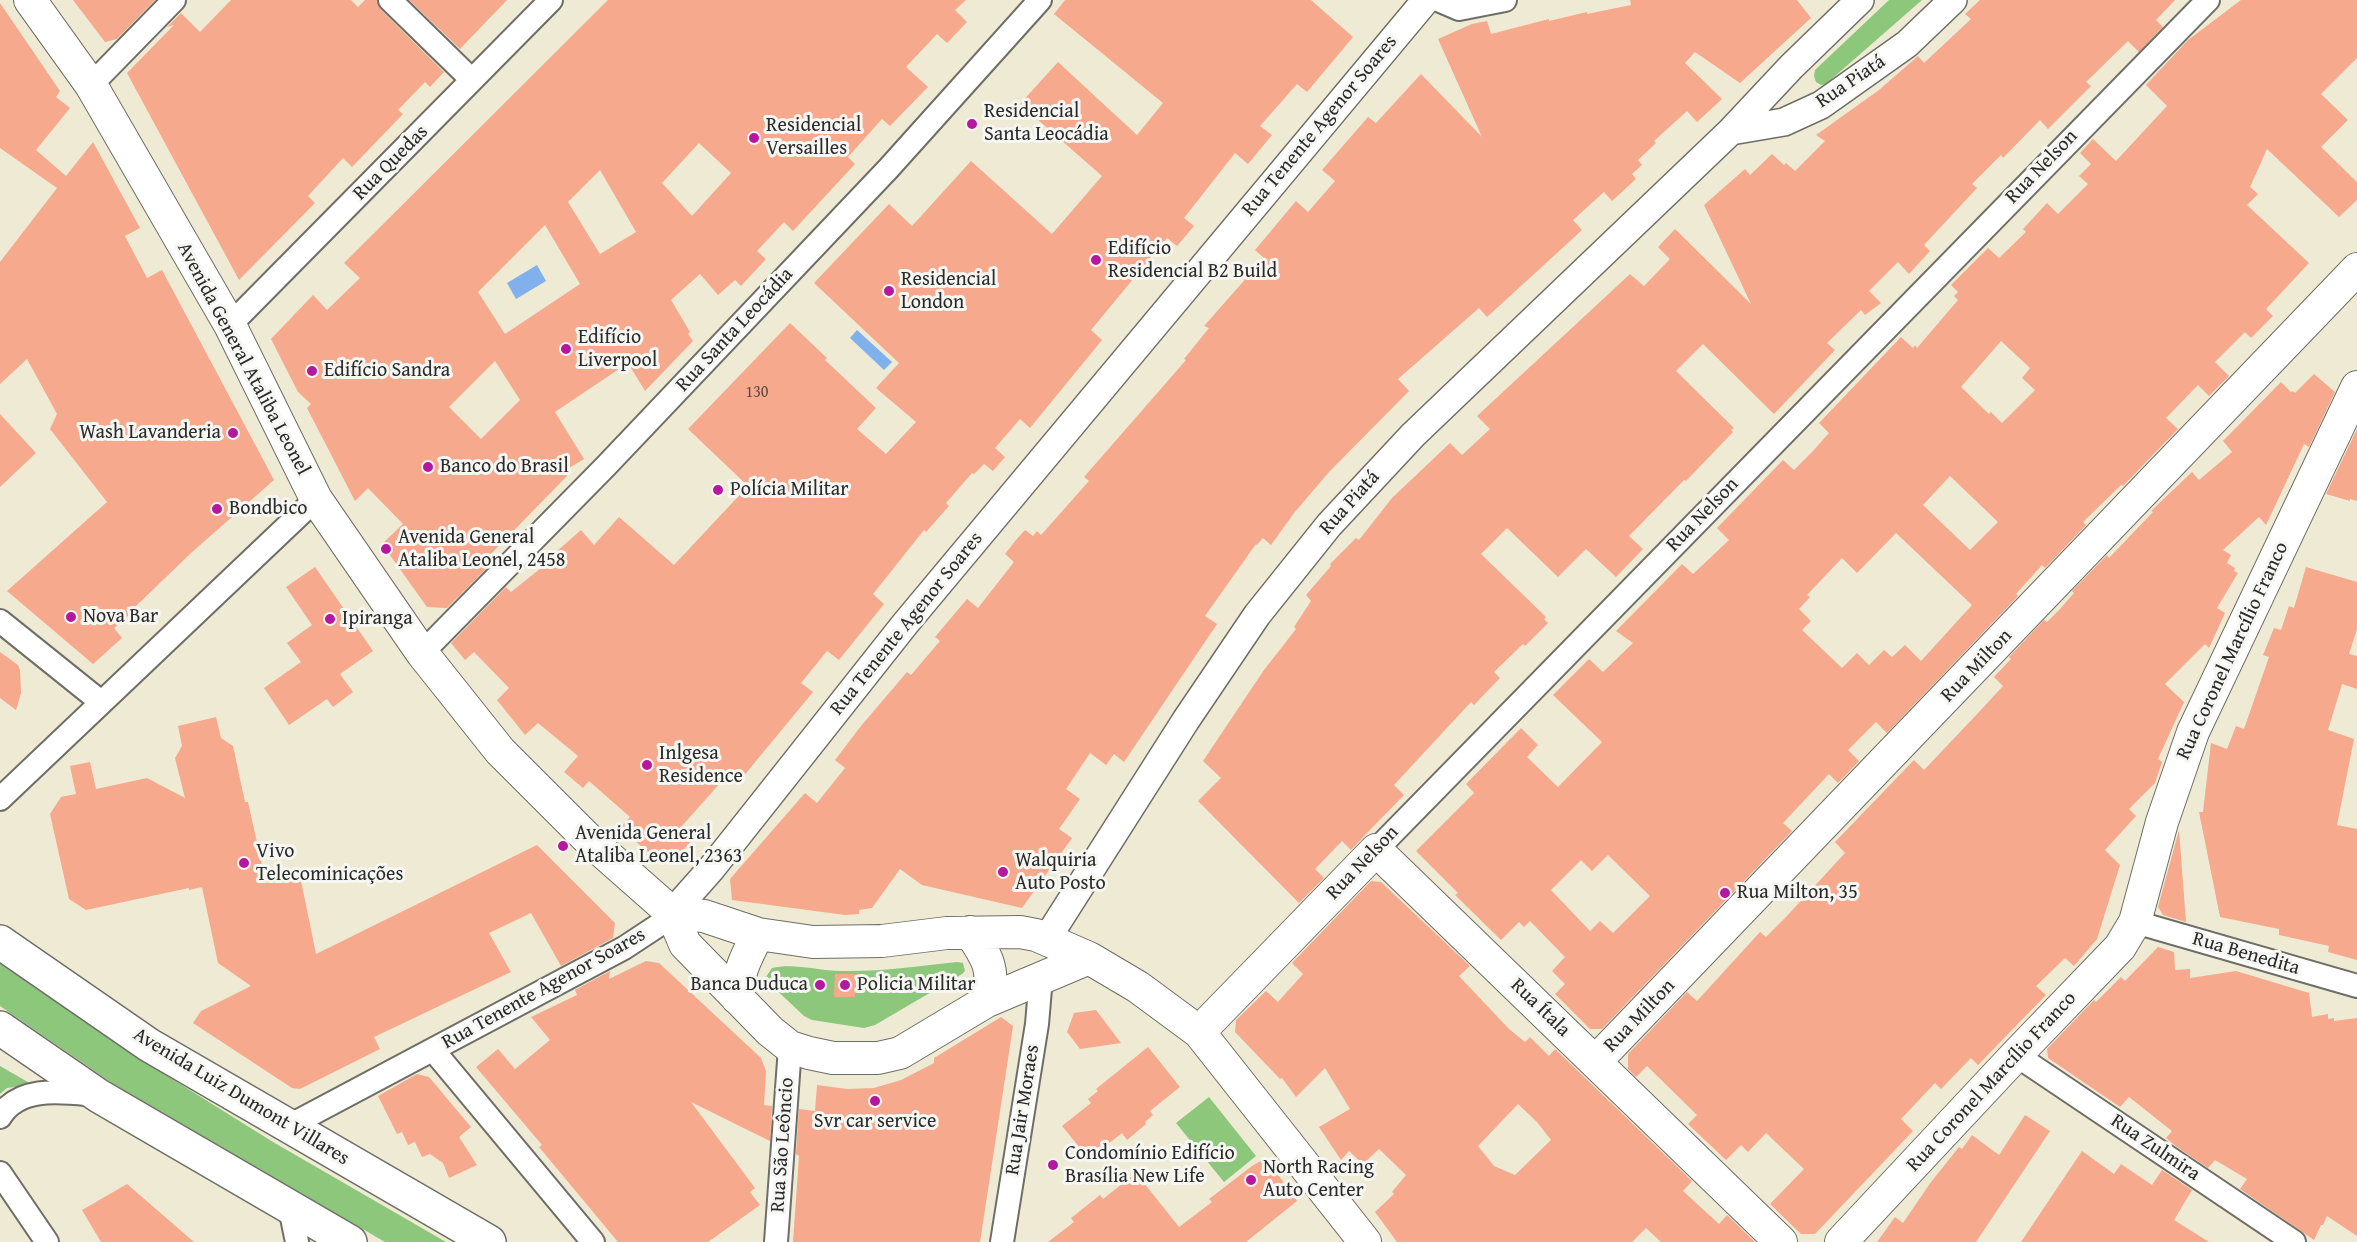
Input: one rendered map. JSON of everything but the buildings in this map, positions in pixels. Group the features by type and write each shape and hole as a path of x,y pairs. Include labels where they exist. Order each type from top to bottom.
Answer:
{"main road":[{"name":"Avenida General Ataliba Leonel","path":"30,0 91,85 230,325 316,499 422,653 500,751 586,837 672,913 685,944 737,998 790,1047 833,1058 878,1058 900,1053 987,1001 1089,958"},
{"name":"Rua Milton","path":"1595,1062 2351,282"},
{"name":"Rua Coronel Marcílio Franco","path":"1841,1242 2120,946 2135,922 2165,813 2193,732 2357,387"},
{"name":"Rua Nelson","path":"1199,1032 1376,850"},
{"name":"Rua Ítala","path":"1376,850 1780,1242"},
{"path":"672,913 704,916 758,934 790,940 882,941 970,932 1020,932 1089,958 1138,987 1199,1032 1365,1242"},
{"path":"970,932 983,952 991,971 991,986 987,1001"},
{"path":"737,998 739,975 758,934"},
{"name":"Avenida Luiz Dumont Villares","path":"0,942 149,1045 489,1242"},
{"path":"0,1028 99,1096 350,1242"}],"street":[{"path":"91,85 174,0"},
{"path":"390,0 472,80"},
{"name":"Rua Quedas","path":"230,325 551,0"},
{"name":"Rua Santa Leocádia","path":"422,653 614,458 856,203 1040,0"},
{"name":"Rua Tenente Agenor Soares","path":"288,1126 624,948 665,921 711,869 913,615 1426,0"},
{"path":"1438,0 1459,9 1505,0"},
{"name":"Rua Piatá","path":"1046,940 1186,720 1257,615 1329,525 1413,435 1731,131 1791,67 1860,0"},
{"name":"Rua Piatá","path":"1731,131 1784,122 1821,105 1907,44 1953,0"},
{"name":"Rua Nelson","path":"1376,850 2208,0"},
{"path":"1791,67 1786,87 1788,102 1804,113"},
{"path":"0,799 316,499"},
{"path":"0,621 102,702"},
{"name":"Rua Benedita","path":"2135,922 2357,986"},
{"name":"Rua Jair Moraes","path":"1002,1242 1041,978"},
{"name":"Rua São Leôncio","path":"776,1242 790,1047"},
{"path":"433,1050 593,1242"},
{"name":"Rua Zulmira","path":"2016,1055 2294,1242"},
{"path":"0,1117 5,1108 36,1093 66,1092 99,1096"},
{"path":"0,1173 47,1242"},
{"path":"290,1208 297,1242"}],"green space":[{"path":"1889,0 1922,0 1826,84 1821,85 1816,82 1815,70"},
{"path":"963,963 965,971 962,974 875,1025 864,1028 812,1020 804,1016 769,983 766,977 772,968 780,967 856,971"},
{"path":"0,964 137,1057 273,1142 446,1242 385,1242 112,1083 0,1006"},
{"path":"0,1066 33,1085 7,1088 0,1094"},
{"path":"1209,1097 1256,1156 1224,1182 1176,1123"}],"water":[{"path":"537,265 546,281 516,299 507,283"},
{"path":"857,330 892,362 884,370 850,338"}],"place":[{"name":"Residencial Santa Leocádia","path":"972,124"},
{"name":"Residencial Versailles","path":"754,138"},
{"name":"Edifício Residencial B2 Build","path":"1096,260"},
{"name":"Residencial London","path":"889,291"},
{"name":"Edifício Liverpool","path":"566,349"},
{"name":"Edifício Sandra","path":"312,371"},
{"name":"Wash Lavanderia","path":"233,433"},
{"name":"Banco do Brasil","path":"428,467"},
{"name":"Polícia Militar","path":"718,490"},
{"name":"Bondbico","path":"217,509"},
{"name":"Avenida General Ataliba Leonel, 2458","path":"386,549"},
{"name":"Nova Bar","path":"71,617"},
{"name":"Ipiranga","path":"330,619"},
{"name":"Inlgesa Residence","path":"647,765"},
{"name":"Avenida General Ataliba Leonel, 2363","path":"563,846"},
{"name":"Vivo Telecominicações","path":"244,863"},
{"name":"Walquiria Auto Posto","path":"1003,872"},
{"name":"Rua Milton, 35","path":"1725,893"},
{"name":"Banca Duduca","path":"820,985"},
{"name":"Policia Militar","path":"845,985"},
{"name":"Svr car service","path":"875,1101"},
{"name":"Condomínio Edifício Brasília New Life","path":"1053,1165"},
{"name":"North Racing Auto Center","path":"1251,1180"}]}
